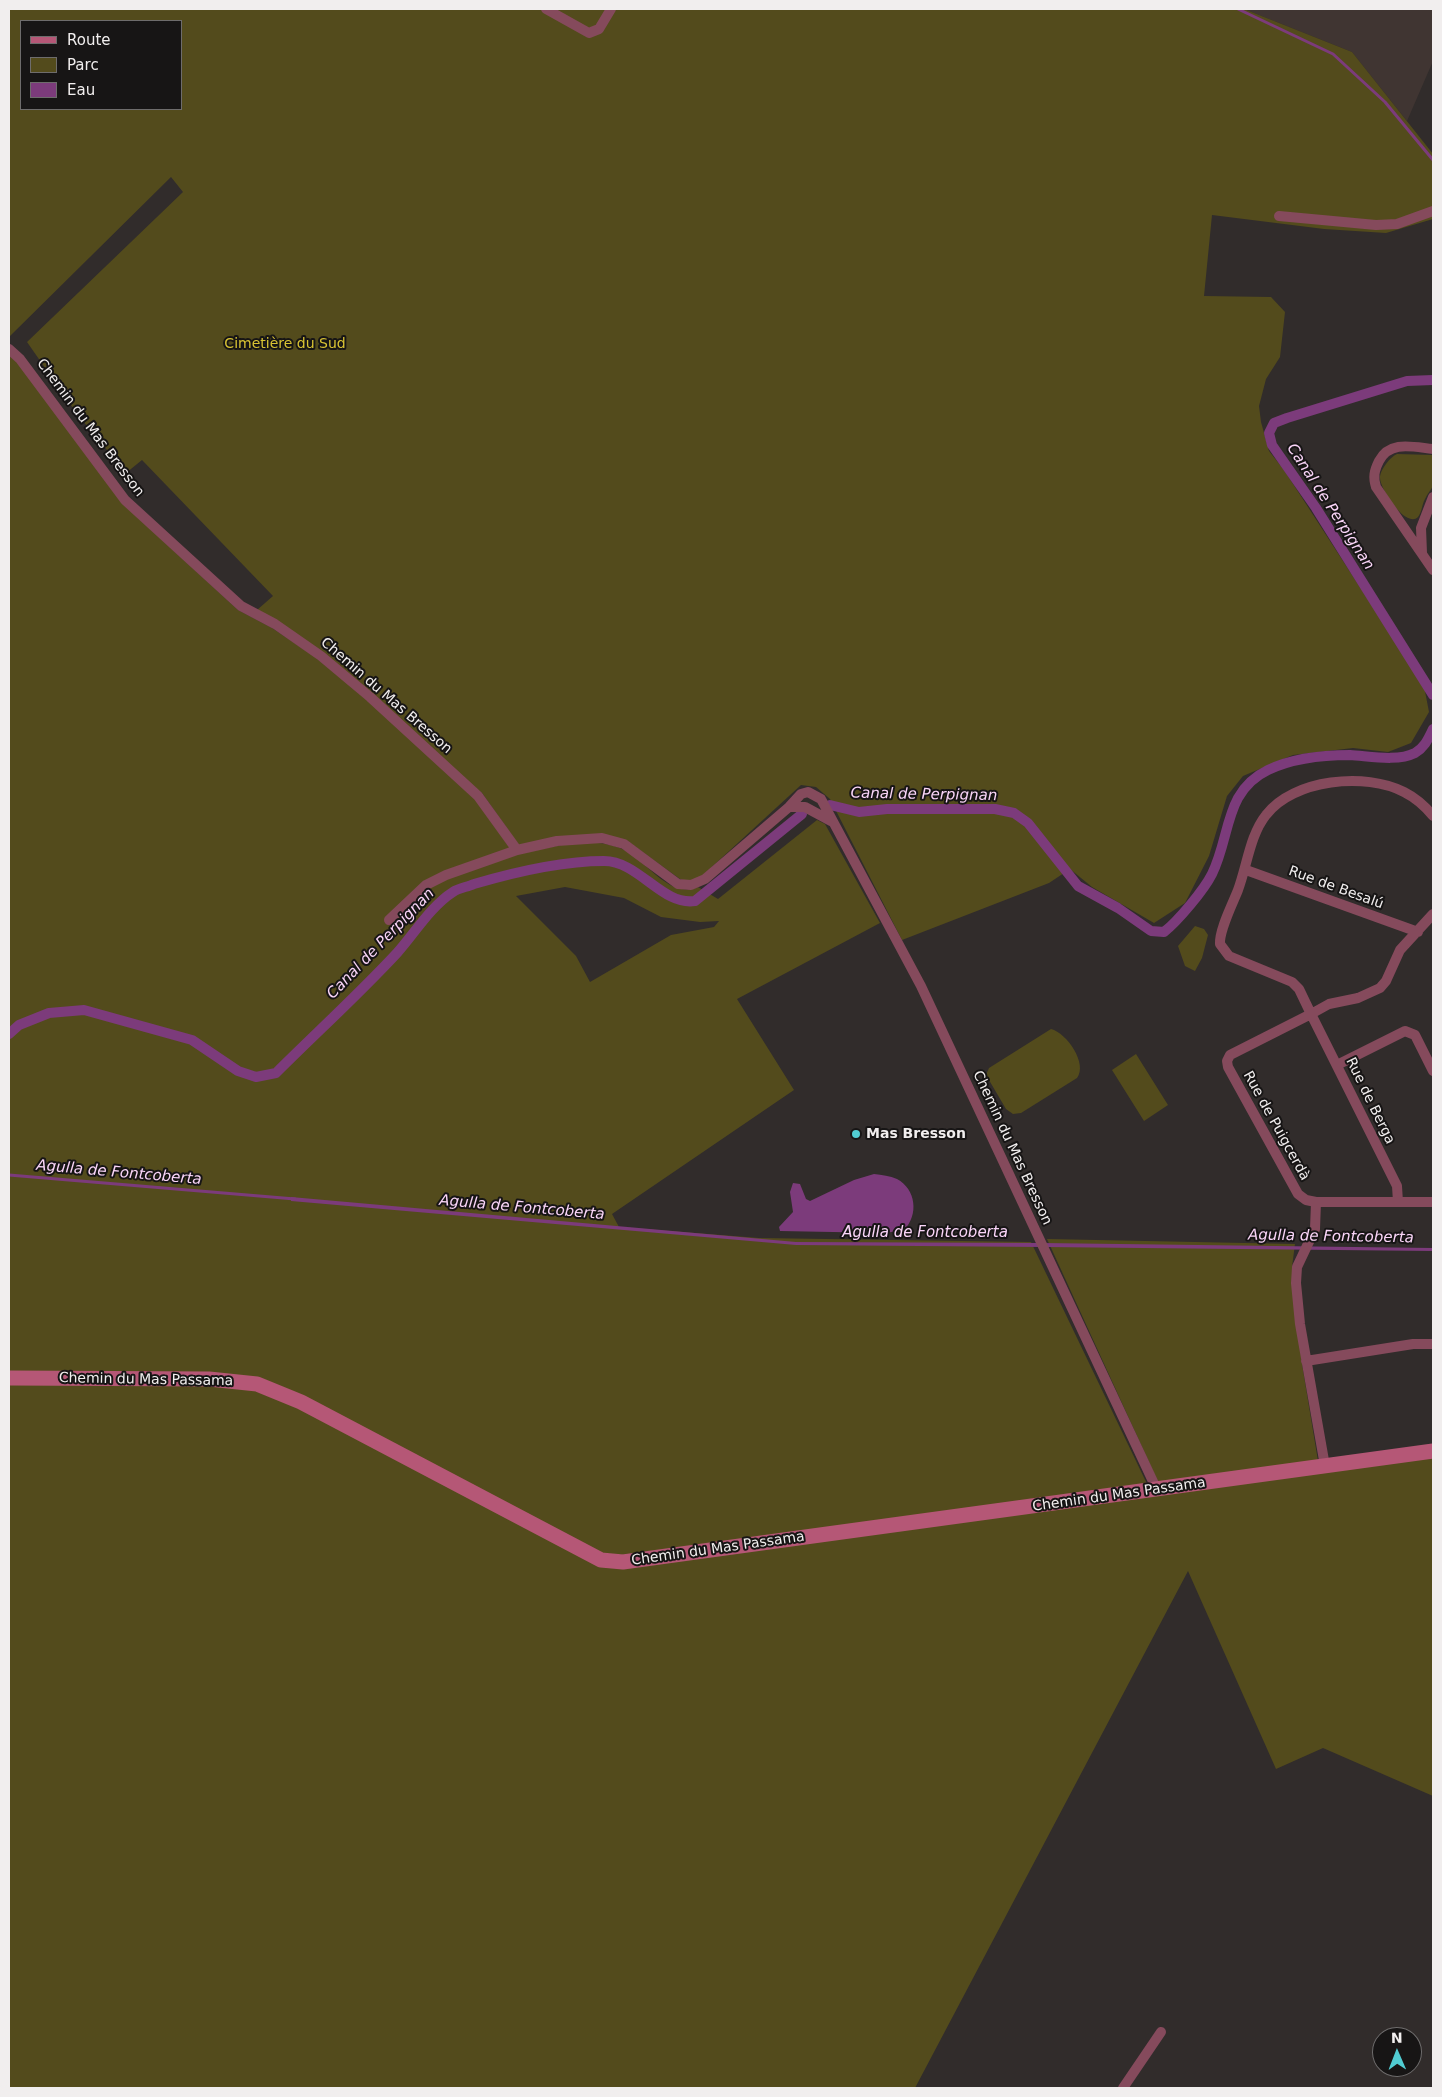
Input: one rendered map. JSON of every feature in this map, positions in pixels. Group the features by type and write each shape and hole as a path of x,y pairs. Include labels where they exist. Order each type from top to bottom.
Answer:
{"street":[{"path":"546,9 589,33 599,29 610,9"},
{"path":"1278,216 1376,225 1396,224 1433,210"},
{"name":"Chemin du Mas Bresson","path":"9,349 20,359 125,500 241,606 275,624 321,656 370,697 478,796 516,850 557,841 602,838 624,844 678,884 691,885 705,879 801,794 808,792 815,794 821,799 921,986 1156,1490"},
{"path":"1433,449 1392,447 1383,453 1374,470 1376,488 1433,570"},
{"path":"1422,554 1421,528 1433,496"},
{"name":"Rue de Berga","path":"1398,1202 1397,1186 1299,989 1292,982 1229,956 1223,949 1220,940 1246,870 1257,829 1276,804 1296,792 1325,783 1354,781 1384,784 1415,798 1433,816"},
{"path":"789,806 805,807 834,822"},
{"path":"389,920 426,885 446,875 516,850"},
{"name":"Rue de Besalú","path":"1246,870 1418,932"},
{"path":"1311,1014 1330,1004 1358,998 1380,988 1386,980 1400,950 1433,914"},
{"name":"Rue de Puigcerdà","path":"1311,1014 1230,1055 1227,1060 1228,1068 1298,1194 1306,1200 1316,1202"},
{"path":"1337,1065 1405,1031 1415,1035 1433,1071"},
{"path":"1324,1466 1306,1361 1296,1283 1297,1267 1302,1253 1310,1242 1315,1230 1316,1202 1433,1202"},
{"path":"1306,1361 1413,1344 1433,1344"},
{"name":"Chemin du Mas Passama","path":"9,1378 209,1379 257,1384 301,1402 601,1560 623,1562 1433,1451"},
{"path":"1123,2088 1161,2032"}],"shaded area":[{"path":"1244,9 1433,9 1433,61 1407,121 1352,52"}],"green space":[{"name":"Cimetière du Sud","path":"9,9 1244,9 1352,52 1433,154 1433,219 1386,233 1324,229 1212,215 1204,296 1271,297 1285,312 1280,357 1266,379 1259,406 1261,422 1269,451 1284,470 1424,686 1429,712 1411,743 1388,752 1353,748 1293,755 1243,776 1227,796 1209,856 1185,903 1154,923 1092,887 1070,869 1049,883 902,940 830,799 816,787 801,785 703,875 690,882 680,879 626,840 519,845 482,793 257,610 273,596 142,460 126,473 78,415 27,342 183,192 171,177 9,337"},
{"path":"9,355 17,362 122,503 238,610 272,628 318,659 367,700 475,799 515,855 568,844 608,844 630,853 657,876 677,888 698,887 718,899 817,820 825,824 880,923 737,999 794,1090 612,1214 619,1227 759,1238 1031,1242 1148,1486 623,1557 603,1555 258,1379 9,1373","holes":["565,887 624,898 661,917 700,922 719,921 714,927 671,935 590,982 576,956 516,896"]},
{"path":"1397,454 1433,455 1434,483 1418,517 1413,519 1407,518 1394,506 1381,483 1380,475 1386,464"},
{"path":"1195,926 1204,929 1208,935 1202,958 1195,971 1185,966 1178,946"},
{"path":"1051,1029 1063,1036 1074,1050 1078,1057 1080,1072 1077,1078 1021,1113 1013,1114 1006,1109 986,1075 989,1068"},
{"path":"1136,1054 1168,1105 1144,1121 1112,1070"},
{"path":"1047,1239 1295,1244 1292,1267 1302,1364 1318,1461 1159,1484"},
{"path":"9,1384 209,1385 256,1389 299,1407 600,1565 1433,1457 1433,1796 1323,1748 1276,1769 1188,1571 915,2088 9,2088"}],"water":[{"path":"874,1174 897,1179 903,1183 912,1196 912,1217 904,1230 885,1233 780,1231 779,1227 793,1212 790,1192 793,1183 800,1184 806,1199 810,1201 854,1180"},
{"path":"291,1197 796,1242 1041,1243 1042,1247 796,1245 291,1201"},
{"path":"1042,1243 1433,1248 1433,1251 1044,1247"}],"waterway":[{"path":"1238,9 1333,54 1385,102 1433,160"},
{"name":"Canal de Perpignan","path":"1433,380 1407,381 1287,418 1274,423 1269,433 1272,445 1316,508 1433,695"},
{"name":"Canal de Perpignan","path":"830,805 859,812 887,809 995,809 1014,813 1028,823 1078,886 1118,908 1151,931 1164,932 1183,913 1208,881 1218,859 1236,802 1243,790 1254,779 1278,766 1308,758 1340,755 1392,758 1408,756 1421,748 1433,729"},
{"name":"Canal de Perpignan","path":"9,1034 19,1025 49,1013 84,1010 192,1040 238,1071 256,1077 276,1073 382,969 437,905 455,891 522,871 571,863 604,861 617,863 628,868 672,897 683,901 695,901 802,814"},
{"name":"Agulla de Fontcoberta","path":"9,1175 295,1199"}],"place":[{"name":"Mas Bresson","path":"856,1134"}]}
